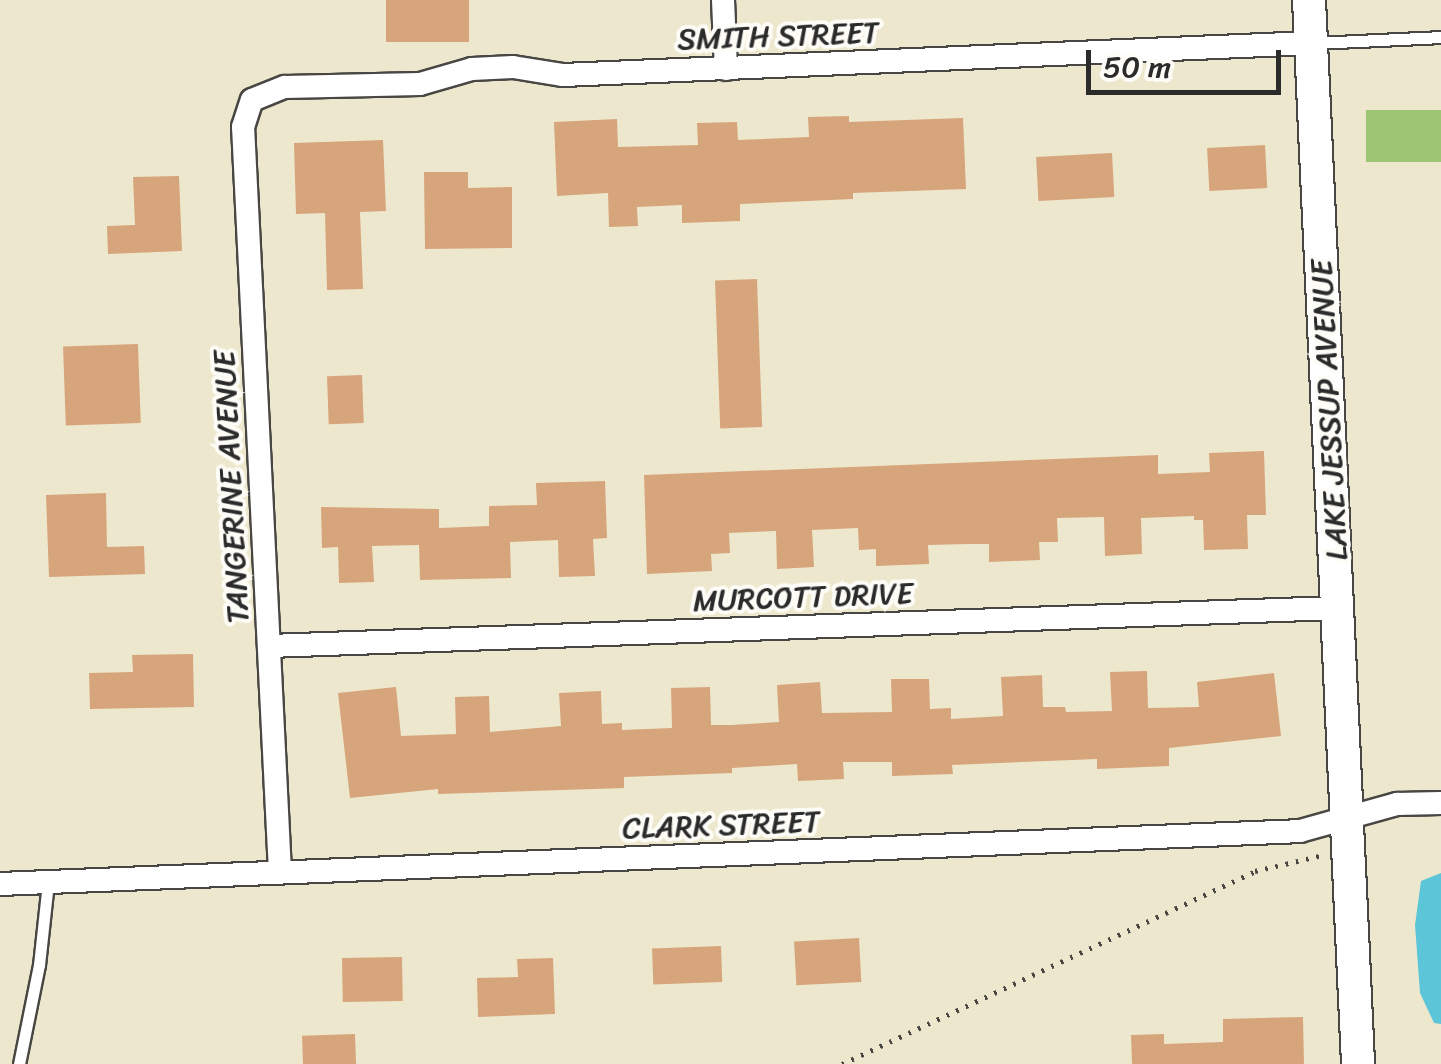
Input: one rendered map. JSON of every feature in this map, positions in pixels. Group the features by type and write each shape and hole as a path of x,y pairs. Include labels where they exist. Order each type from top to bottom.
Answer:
{"street":[{"path":"723,0 726,68"},
{"name":"LAKE JESSUP AVENUE","path":"1310,0 1358,1064"},
{"name":"SMITH STREET","path":"252,100 285,88 420,84 472,69 513,67 562,75 1312,43"},
{"name":"TANGERINE AVENUE","path":"252,100 243,127 280,872"},
{"name":"MURCOTT DRIVE","path":"270,646 1338,608"},
{"name":"CLARK STREET","path":"0,884 1291,831 1348,821 1397,804 1441,803"}],"lane":[{"path":"1312,43 1441,37"},
{"path":"19,1064 39,964 48,882"}],"path":[{"path":"842,1064 1255,871 1324,855"}],"green space":[{"path":"1366,110 1441,110 1441,162 1366,162"}],"water":[{"path":"1441,873 1441,1024 1434,1023 1420,993 1415,925 1421,881"}],"building":[{"path":"386,0 469,0 469,42 386,42"},
{"path":"849,116 849,122 963,118 966,189 853,193 853,199 740,204 740,221 682,223 682,205 637,207 638,226 609,227 608,193 557,196 554,122 617,119 618,147 698,145 697,123 737,122 738,140 809,137 808,117"},
{"path":"383,140 386,211 360,212 363,289 327,290 325,213 296,214 294,143"},
{"path":"1265,145 1267,188 1209,191 1207,148"},
{"path":"1112,153 1114,197 1038,201 1036,157"},
{"path":"424,172 468,172 468,188 512,187 512,248 425,249"},
{"path":"179,176 182,251 108,254 107,226 135,225 133,177"},
{"path":"757,279 762,427 720,428 715,280"},
{"path":"138,344 141,423 66,426 63,347"},
{"path":"362,375 364,423 329,424 327,376"},
{"path":"1264,451 1266,515 1247,515 1248,549 1204,550 1203,520 1194,520 1194,516 1141,518 1142,554 1105,556 1104,517 1057,518 1058,542 1039,542 1040,560 989,562 989,544 928,545 929,564 876,566 876,549 859,550 858,528 812,530 814,567 777,569 776,531 729,533 730,553 711,554 712,571 647,574 644,475 1158,455 1158,474 1210,472 1209,453"},
{"path":"605,481 607,538 593,539 595,576 559,577 558,540 510,542 511,578 420,580 419,545 372,546 374,582 339,583 338,547 322,548 321,507 439,509 439,528 489,526 489,506 537,505 536,483"},
{"path":"106,493 107,547 144,546 145,574 49,577 46,495"},
{"path":"193,654 194,707 90,709 89,673 133,672 132,655"},
{"path":"1147,671 1148,708 1199,707 1197,682 1274,673 1281,736 1169,748 1169,766 1097,769 1097,759 952,765 953,774 892,776 892,762 843,762 844,779 798,781 797,764 732,768 732,773 624,777 624,788 438,794 438,789 350,798 338,693 396,687 401,736 456,734 455,697 489,696 490,732 561,726 559,693 601,691 602,724 622,723 622,730 672,728 671,688 710,687 711,725 731,725 779,722 777,685 820,682 822,713 892,712 891,679 929,679 930,709 951,708 951,719 1003,716 1001,677 1042,675 1043,707 1065,707 1066,712 1112,711 1110,672"},
{"path":"859,938 861,982 796,985 794,941"},
{"path":"721,946 722,982 653,984 652,948"},
{"path":"402,957 403,1001 343,1002 342,958"},
{"path":"553,958 555,1014 478,1017 477,978 518,977 517,959"},
{"path":"1303,1017 1304,1064 1132,1064 1131,1035 1164,1034 1164,1044 1223,1042 1223,1019"},
{"path":"355,1034 356,1064 303,1064 302,1036"}]}
